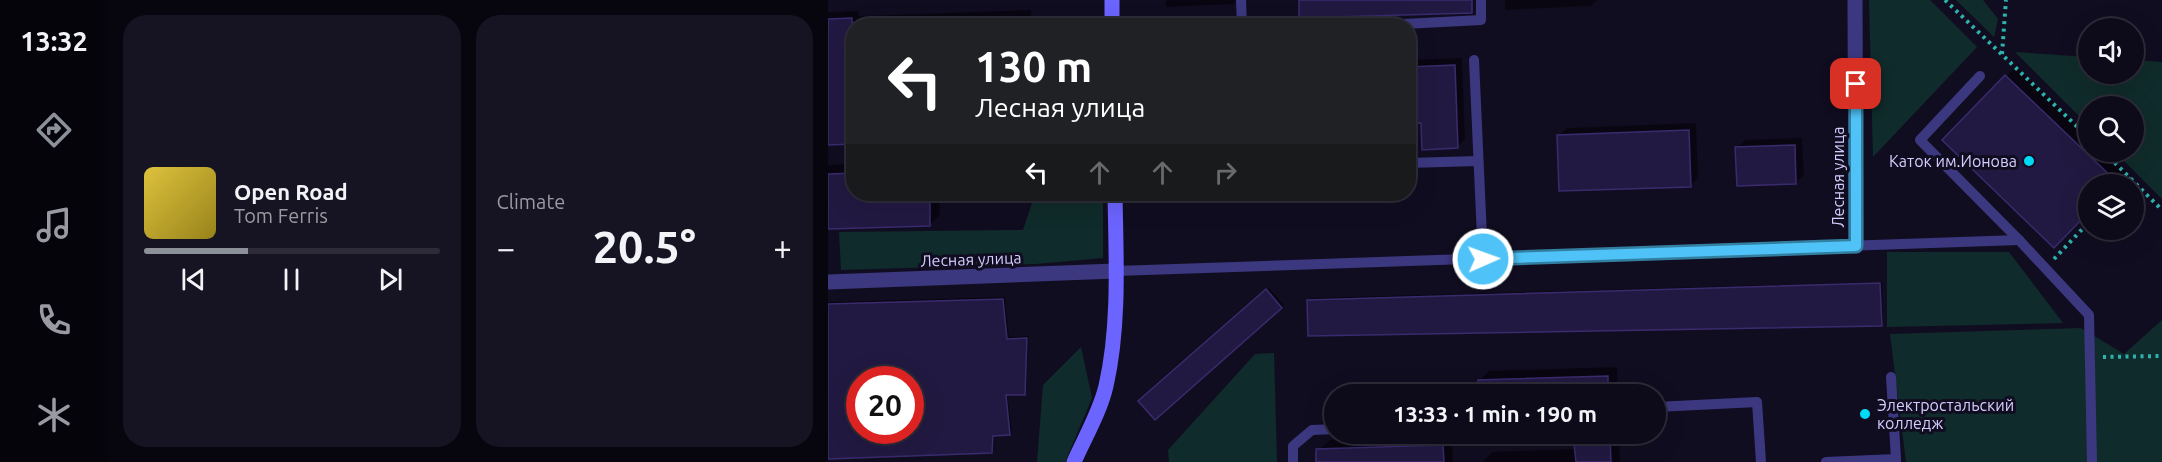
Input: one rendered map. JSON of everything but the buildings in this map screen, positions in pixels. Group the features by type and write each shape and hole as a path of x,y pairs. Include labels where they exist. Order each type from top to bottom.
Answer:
{"street":[{"path":"1112,0 1112,18"},
{"name":"Лесная улица","path":"1855,0 1856,246"},
{"path":"1074,462 1095,417 1105,388 1111,358 1116,271 1115,201"},
{"name":"Лесная улица","path":"828,282 1116,271"}],"lane":[{"path":"1241,0 1242,18"},
{"path":"1416,23 1481,20 1481,0"},
{"path":"1474,60 1483,259"},
{"path":"1980,76 1920,140 2089,315 2092,462"},
{"path":"1416,163 1478,161"},
{"path":"1116,271 2019,240"},
{"path":"1826,462 1896,461 1892,377"},
{"path":"1666,407 1757,402 1761,462"},
{"path":"1293,462 1293,446 1312,430 1324,429"}],"path":[{"path":"1945,0 2078,127"},
{"path":"2002,55 2006,0"},
{"path":"2114,162 2127,174"},
{"path":"2144,191 2162,210"},
{"path":"2103,357 2162,356"}],"green space":[{"path":"1869,0 1930,0 1977,47 1873,157"},
{"path":"1956,0 1983,0 1998,19 1994,37"},
{"path":"2015,52 2078,56 2078,84 2144,84 2144,61 2162,62 2162,199 2144,181 2144,174 2137,174 2125,162 2144,162 2144,96 2078,96 2078,115"},
{"path":"1033,201 1103,201 1103,258 1036,264 841,270 839,232 1023,230"},
{"path":"1887,252 2009,252 2063,323 1887,327"},
{"path":"2162,320 2162,462 1906,462 1890,334 2081,328 2124,354"},
{"path":"1081,347 1092,398 1065,462 1037,462 1043,385"},
{"path":"1274,353 1277,462 1169,462 1168,450 1255,354"}],"place":[{"name":"Каток им.Ионова","path":"2029,161"},
{"name":"Электростальский колледж","path":"1865,414"}],"route":[{"path":"1483,259 1856,246 1856,84"}]}
